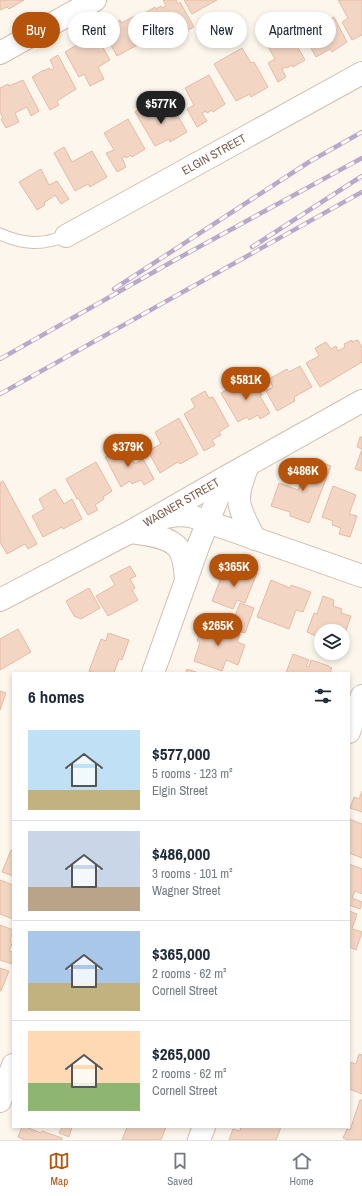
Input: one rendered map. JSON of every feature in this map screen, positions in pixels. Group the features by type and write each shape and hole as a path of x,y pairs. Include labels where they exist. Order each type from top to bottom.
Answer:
{"street":[{"path":"0,53 95,0"},
{"name":"ELGIN STREET","path":"66,236 362,73"},
{"name":"WAGNER STREET","path":"0,600 154,519 362,401"},
{"path":"248,465 240,490 239,500 242,512 255,539"},
{"path":"153,672 186,580 226,477"},
{"path":"154,519 167,516 191,516 362,576"},
{"path":"130,532 155,535 167,540 179,549 184,563 186,580"},
{"path":"350,729 362,696"},
{"path":"0,1101 12,1068"},
{"path":"200,1140 204,1128"}],"lane":[{"path":"0,234 14,240"},
{"path":"0,243 14,240 41,242 55,240 66,236"}],"building":[{"path":"0,0 24,0 9,9 7,7 0,10"},
{"path":"163,0 176,0 178,4 180,2 186,12 146,12 155,7 156,9 161,6 162,8 166,6"},
{"path":"184,0 217,0 192,14"},
{"path":"338,0 362,0 362,35 352,40 342,22 348,18"},
{"path":"188,16 194,27 188,30"},
{"path":"120,20 121,23 128,20 128,48 132,48 117,56 113,48 120,48"},
{"path":"336,21 347,42 332,52 330,49 316,57 311,48 336,48"},
{"path":"72,48 103,48 110,60 98,67 104,79 90,86 84,74 79,77 65,52"},
{"path":"242,48 251,63 254,62 268,87 251,97 250,94 236,101 214,64"},
{"path":"269,48 298,48 305,60 293,67 292,65 282,69 286,77 278,82 268,63 275,59"},
{"path":"58,55 76,89 57,101 59,105 50,110 32,77 44,70 49,68 51,70 54,68 50,60"},
{"path":"209,75 225,104 213,112 212,110 207,113 206,111 202,113 207,121 197,127 187,109 194,105 185,88"},
{"path":"23,80 39,111 31,116 27,107 15,113 19,122 6,128 1,119 3,118 0,112 0,88"},
{"path":"147,105 153,117 173,107 187,132 170,142 169,139 155,146 135,112"},
{"path":"128,119 145,149 132,157 131,155 126,158 125,156 122,158 126,167 117,172 106,153 114,150 104,133"},
{"path":"64,147 72,162 92,151 107,177 90,187 88,184 75,191 54,153"},
{"path":"41,169 49,185 57,181 69,199 61,204 55,195 44,203 45,205 37,210 19,182"},
{"path":"352,340 352,342 358,340 362,348 362,362 320,387 306,363 319,356 315,348 326,342 331,349 336,346 338,351 345,347 344,344"},
{"path":"300,366 312,387 294,397 295,401 277,411 266,391 273,387 269,379 287,369 289,372"},
{"path":"242,381 245,386 254,381 262,395 260,396 270,413 260,419 258,415 249,420 247,417 238,422 221,393"},
{"path":"205,391 209,398 213,397 229,426 219,432 221,435 212,440 215,445 204,451 184,414 195,407 191,399"},
{"path":"179,418 198,454 180,464 178,462 160,473 148,451 161,444 155,432"},
{"path":"360,437 362,437 362,449 357,447"},
{"path":"125,446 135,464 143,459 154,479 144,485 141,480 132,484 130,481 121,487 105,457"},
{"path":"362,449 362,471 355,469"},
{"path":"310,458 331,466 309,523 290,516 290,512 271,506 279,483 298,490"},
{"path":"96,462 112,491 95,505 98,510 88,515 66,479"},
{"path":"3,481 37,544 28,549 25,544 7,554 0,542 0,483"},
{"path":"333,486 356,495 349,514 357,516 350,537 339,534 341,528 332,525 333,521 322,517"},
{"path":"55,489 64,504 72,499 82,519 43,537 32,516 44,509 39,499"},
{"path":"130,566 136,576 130,579 135,588 132,590 138,600 108,616 96,596 115,585 110,576"},
{"path":"246,569 257,573 245,603 237,600 233,609 212,601 224,570 233,573 234,570 244,574"},
{"path":"271,580 290,588 291,585 311,592 303,612 296,610 289,629 257,617"},
{"path":"89,588 100,608 81,619 74,616 66,601"},
{"path":"323,596 334,600 333,606 342,609 341,613 351,616 348,624 314,624 314,635 307,632 314,613 317,614"},
{"path":"240,603 254,608 245,633 230,628"},
{"path":"204,622 240,634 237,642 245,645 238,665 226,660 222,671 194,661 200,642 197,641"},
{"path":"18,629 31,652 0,670 0,639"},
{"path":"108,633 129,640 122,660 119,659 114,672 89,671 101,639 106,641"},
{"path":"293,654 309,660 306,666 309,667 311,660 332,668 330,672 286,672"},
{"path":"187,669 196,672 186,672"},
{"path":"0,691 6,693 0,710"},
{"path":"362,791 362,812 350,808 354,797 359,799"},
{"path":"350,819 362,824 362,858 350,853"},
{"path":"11,850 12,876 2,872"},
{"path":"350,864 362,869 362,894 355,891 352,898 362,902 360,909 350,905"},
{"path":"0,880 12,885 12,919 0,914"},
{"path":"350,911 357,914 352,929 362,932 356,950 350,947"},
{"path":"0,925 12,930 10,941 12,942 12,944 9,951 12,952 12,964 0,960"},
{"path":"0,968 9,971 1,991 0,991"},
{"path":"359,1054 362,1055 362,1094 350,1089 350,1062 356,1064"},
{"path":"360,1100 362,1100 362,1140 348,1140 343,1138 347,1129 350,1130"},
{"path":"22,1128 28,1128 41,1133 42,1131 62,1138 62,1140 23,1140 18,1137"},
{"path":"62,1128 72,1128 69,1137 59,1133"},
{"path":"127,1128 166,1128 161,1140 122,1140"},
{"path":"241,1128 281,1128 276,1140 229,1140 233,1129 240,1131"}],"railway":[{"path":"114,289 309,162 362,132"},
{"path":"0,359 175,260 362,158"},
{"path":"252,247 362,176"},
{"path":"0,394 362,192"}]}
